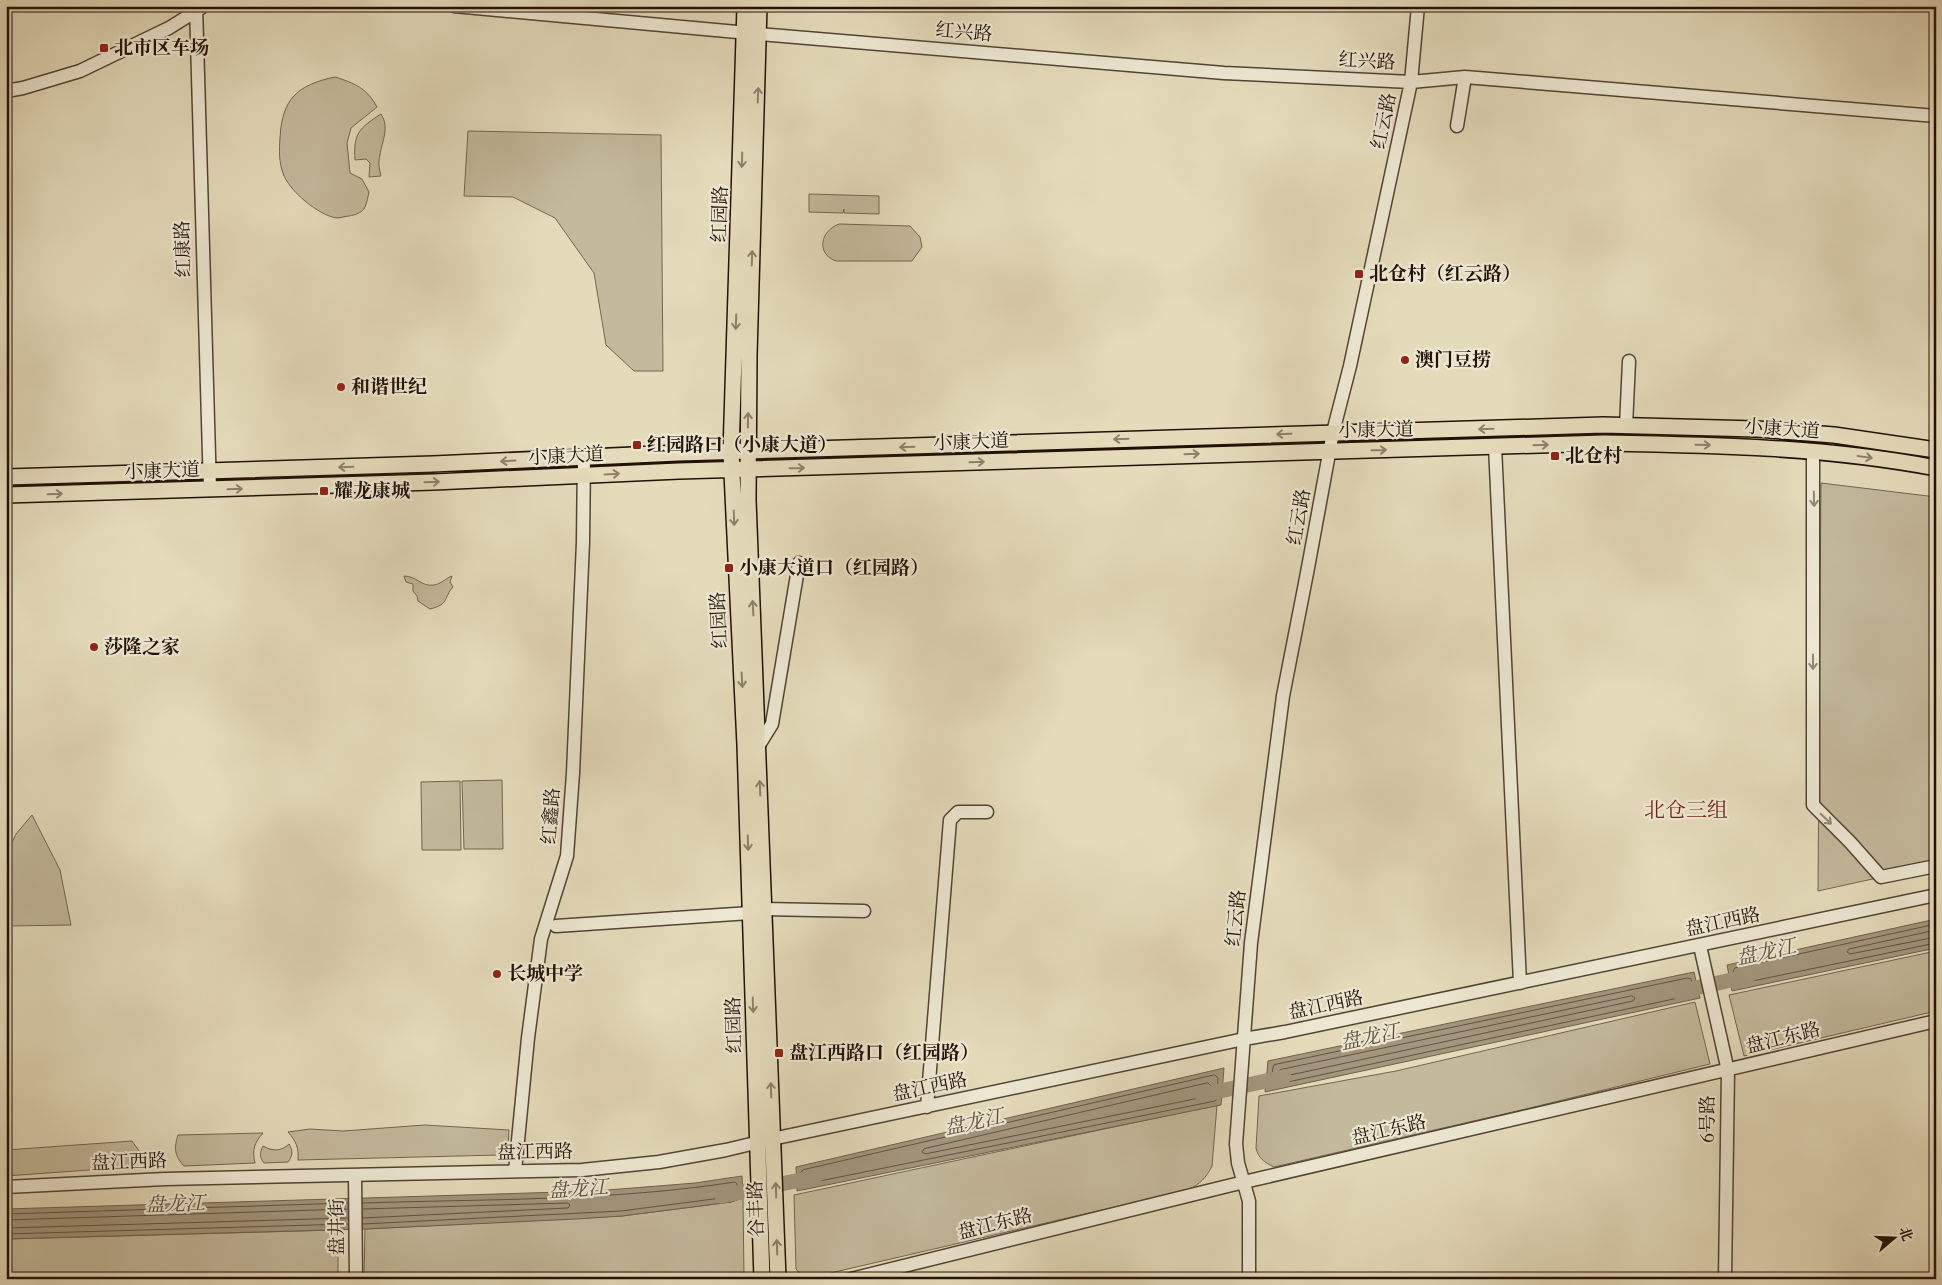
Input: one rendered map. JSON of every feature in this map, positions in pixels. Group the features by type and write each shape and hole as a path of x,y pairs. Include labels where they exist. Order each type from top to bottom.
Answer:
{"main road":[{"name":"红园路","path":"745,6 752,33 748,500 759,744 757,911"},
{"name":"红园路","path":"759,6 752,33 732,469 744,735 757,911 765,1140"},
{"name":"小康大道","path":"6,477 209,472 748,451 1333,432 1626,426 1757,429 1834,434 1936,450"},
{"name":"小康大道","path":"6,495 210,490 732,469 1604,443 1756,446 1813,451 1936,468"},
{"name":"谷丰路","path":"765,1140 775,1164 778,1279"},
{"name":"谷丰路","path":"762,1279 758,1167 765,1140"}],"street":[{"name":"红兴路","path":"454,6 1224,73 1412,82 1465,76 1936,116"},
{"name":"红云路","path":"1250,1279 1249,1201 1238,1163 1236,1144 1251,943 1283,696 1333,432 1350,366 1412,82 1418,6"},
{"path":"6,91 23,88 80,70 169,28 199,8"},
{"name":"红康路","path":"199,8 210,490"},
{"path":"1457,126 1465,76"},
{"path":"1626,426 1629,361"},
{"path":"1495,446 1520,983"},
{"path":"1813,451 1812,805 1850,842 1881,877 1936,866"},
{"name":"红鑫路","path":"516,1171 528,1038 541,939 567,856 573,773 585,475 584,457"},
{"path":"759,744 772,724 799,563"},
{"path":"927,1107 950,820 958,812 987,812"},
{"name":"盘江西路","path":"6,1187 165,1180 356,1181 516,1171 582,1170 659,1162 726,1150 765,1140 1244,1039 1286,1032 1936,896"},
{"path":"556,926 757,911 864,911"},
{"name":"6号路","path":"1700,946 1728,1071 1726,1279"},
{"name":"盘江东路","path":"851,1279 1244,1182 1728,1071 1936,1021"},
{"name":"盘井街","path":"356,1181 356,1279"}],"shaded area":[{"path":"335,77 359,87 369,95 377,107 351,128 347,143 350,173 362,179 369,192 366,205 358,213 337,218 322,213 313,207 291,187 282,169 279,151 284,113 294,96 311,84"},
{"path":"381,114 385,124 385,134 379,160 381,176 369,177 370,163 366,159 355,160 355,144 359,133 367,123"},
{"path":"468,131 661,135 663,371 634,371 606,345 594,273 555,218 513,197 464,196"},
{"path":"809,194 879,196 879,214 844,213 844,209 843,213 809,212"},
{"path":"839,224 910,226 920,237 922,247 912,261 836,261 825,253 823,242 828,232"},
{"path":"1821,483 1936,497 1936,865 1818,891"},
{"path":"404,576 422,583 434,585 452,576 450,582 453,587 441,605 430,609 418,601 413,591 413,584 406,582"},
{"path":"502,780 503,849 464,849 462,781"},
{"path":"460,781 461,850 422,850 421,782"},
{"path":"32,815 60,870 71,925 8,926 6,920 11,845 16,834"},
{"path":"1936,951 1936,1011 1744,1056 1729,995"},
{"path":"1695,1002 1710,1064 1274,1167 1262,1160 1258,1155 1256,1148 1259,1096 1396,1071"},
{"path":"1217,1105 1212,1166 1202,1180 1188,1190 809,1278 803,1277 796,1269 794,1195"},
{"path":"425,1125 509,1130 508,1147 500,1155 298,1160 296,1145 288,1132 310,1129 343,1131"},
{"path":"263,1133 254,1147 255,1163 184,1166 178,1158 176,1151 178,1135"},
{"path":"132,1141 147,1162 145,1166 6,1176 6,1150"},
{"path":"289,1144 292,1153 288,1162 264,1163 262,1161 260,1154 263,1146 276,1150"},
{"path":"743,1198 744,1279 364,1279 365,1229 622,1216 731,1202"},
{"path":"338,1230 338,1279 6,1279 6,1239"}],"water":[{"path":"1936,919 1936,948 1732,991 1727,965"},
{"path":"1694,972 1700,998 1265,1092 1268,1061"},
{"path":"1224,1068 1221,1105 797,1191 796,1167"},
{"path":"742,1176 743,1198 731,1202 622,1216 365,1229 6,1239 6,1209 595,1191 695,1183"}],"waterway":[{"name":"盘龙江","path":"1678,992 1749,976"},
{"name":"盘龙江","path":"1202,1095 1284,1077"},
{"name":"盘龙江","path":"722,1196 815,1177"}],"place":[{"name":"北市区车场","path":"104,48"},
{"name":"北仓村（红云路）","path":"1359,274"},
{"name":"澳门豆捞","path":"1405,360"},
{"name":"和谐世纪","path":"341,387"},
{"name":"红园路口（小康大道）","path":"637,445"},
{"name":"北仓村","path":"1555,456"},
{"name":"耀龙康城","path":"324,491"},
{"name":"小康大道口（红园路）","path":"729,568"},
{"name":"莎隆之家","path":"94,647"},
{"name":"长城中学","path":"497,974"},
{"name":"盘江西路口（红园路）","path":"779,1053"}],"district":[{"name":"北仓三组","path":"1686,810"}]}
